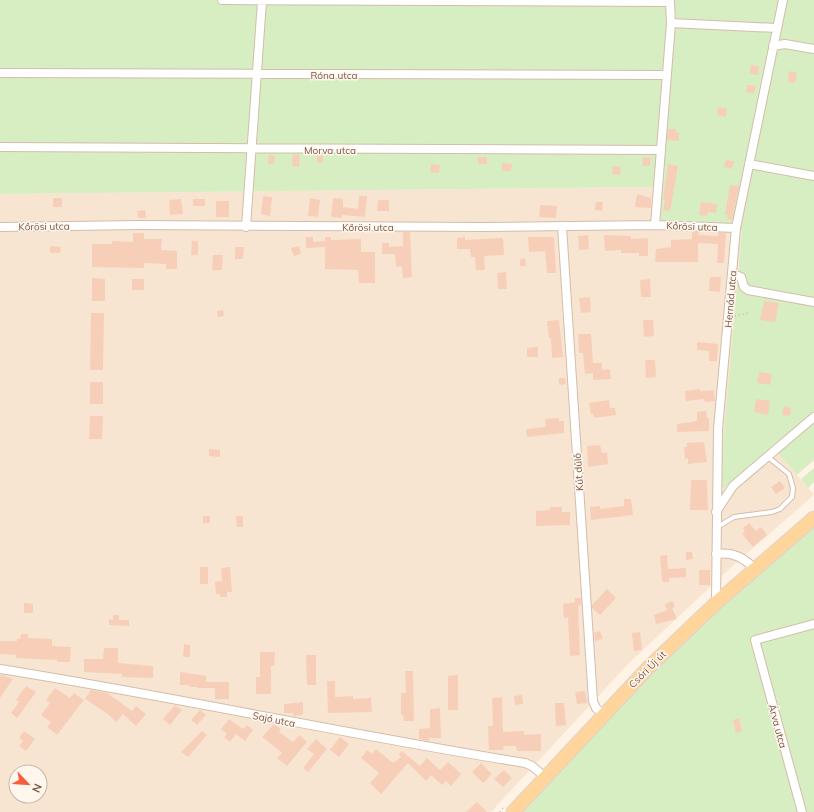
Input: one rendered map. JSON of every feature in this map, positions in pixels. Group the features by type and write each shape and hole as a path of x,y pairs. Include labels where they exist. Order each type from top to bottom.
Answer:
{"main road":[{"name":"Csóri Új út","path":"513,812 648,668 716,603 814,518"}],"street":[{"path":"222,0 670,2 671,23 655,225"},
{"path":"246,227 258,75 262,0"},
{"name":"Hernád utca","path":"716,603 718,429 736,228 783,0"},
{"path":"671,23 777,28"},
{"path":"773,46 785,44 814,50"},
{"name":"Róna utca","path":"0,73 258,75 667,75"},
{"name":"Morva utca","path":"0,147 252,150 660,150"},
{"path":"749,164 814,176"},
{"name":"Kőrösi utca","path":"0,228 76,226 246,227 655,225 736,228"},
{"name":"Kút dűlő","path":"562,226 593,701 596,708 604,714"},
{"path":"732,274 741,277 744,287 748,290 814,302"},
{"path":"716,512 733,486 751,469 768,457 814,417"},
{"path":"716,554 740,556 755,569"},
{"name":"Árva utca","path":"802,812 755,640 814,624"},
{"name":"Sajó utca","path":"0,669 98,684 429,748 525,763 532,766 545,777"}],"lane":[{"path":"716,528 734,517 767,513 780,509 792,497 793,488 789,474 768,457"}],"path":[{"path":"728,319 741,314 749,313"}],"shaded area":[{"path":"654,187 724,229 742,229 720,492 773,447 814,495 738,561 630,662 491,812 0,812 0,194"}],"green space":[{"path":"0,0 814,0 814,460 797,475 773,447 719,492 742,230 652,228 654,187 0,194"},
{"path":"814,468 814,482 808,488 801,479"},
{"path":"814,518 814,812 513,812 591,728"}],"building":[{"path":"751,65 759,66 758,75 750,74"},
{"path":"789,71 797,73 795,83 788,82"},
{"path":"747,85 756,86 754,93 746,92"},
{"path":"718,107 727,109 726,117 717,115"},
{"path":"668,129 676,129 676,132 679,133 679,141 667,140"},
{"path":"293,154 300,155 299,167 292,166"},
{"path":"269,155 275,156 274,164 268,164"},
{"path":"317,155 323,156 323,163 317,163"},
{"path":"478,157 487,157 487,164 478,164"},
{"path":"643,157 651,158 650,166 642,166"},
{"path":"726,160 734,161 732,169 724,167"},
{"path":"502,163 512,164 511,171 502,171"},
{"path":"431,164 440,165 439,173 430,172"},
{"path":"668,164 678,166 670,211 663,210"},
{"path":"613,166 621,167 620,175 612,174"},
{"path":"730,185 739,186 732,220 727,219 728,215 725,215"},
{"path":"637,194 651,198 651,208 635,207"},
{"path":"263,196 272,197 270,216 261,214"},
{"path":"359,196 367,196 365,217 342,215 342,218 331,217 333,198 343,199 343,207 358,209"},
{"path":"53,198 62,198 62,207 53,207"},
{"path":"310,198 320,200 318,217 308,216"},
{"path":"181,199 183,214 170,215 169,200"},
{"path":"193,199 205,199 205,206 193,206"},
{"path":"378,200 389,200 389,211 377,211"},
{"path":"216,201 229,201 229,217 216,217"},
{"path":"596,202 603,202 602,211 595,210"},
{"path":"701,202 717,204 716,213 708,212 707,216 699,215"},
{"path":"540,205 557,206 556,218 539,217"},
{"path":"145,210 146,218 138,218 137,211"},
{"path":"403,232 410,232 412,277 403,278 402,266 396,267 395,254 382,254 382,243 389,243 389,247 403,246"},
{"path":"692,232 699,232 698,235 718,236 719,233 726,233 724,263 717,263 718,244 698,243 698,262 655,262 656,249 671,247 671,240 692,239"},
{"path":"133,233 144,233 144,239 162,239 161,250 177,251 177,269 166,269 166,264 144,263 144,268 92,267 92,244 112,244 112,241 133,242"},
{"path":"588,235 589,249 579,250 578,236"},
{"path":"604,235 631,236 631,239 648,238 648,256 639,256 639,253 621,253 621,250 605,251"},
{"path":"306,237 313,237 313,242 325,241 325,237 331,237 331,240 361,239 361,252 375,252 375,283 359,283 358,270 325,269 325,247 306,248"},
{"path":"465,237 465,240 503,238 504,255 484,256 485,270 476,270 475,257 471,257 470,249 457,249 457,238"},
{"path":"528,237 554,237 556,273 547,273 545,251 529,252"},
{"path":"192,241 198,241 198,255 191,255"},
{"path":"50,246 61,247 60,253 50,253"},
{"path":"299,246 301,254 294,256 291,248"},
{"path":"235,247 244,247 243,259 235,259"},
{"path":"213,255 223,255 222,270 212,270"},
{"path":"525,258 526,266 520,266 520,259"},
{"path":"506,272 507,289 498,289 497,273"},
{"path":"710,277 721,277 720,292 709,291"},
{"path":"92,278 105,279 105,301 92,301"},
{"path":"132,279 144,279 144,290 132,290"},
{"path":"650,279 651,297 641,297 640,280"},
{"path":"590,297 591,312 581,313 579,298"},
{"path":"764,301 779,303 775,322 760,320"},
{"path":"223,310 224,316 218,317 217,311"},
{"path":"91,313 104,313 103,370 90,370"},
{"path":"559,320 563,357 552,358 551,338 549,338 547,321"},
{"path":"643,320 653,320 654,336 644,337"},
{"path":"578,334 591,334 593,363 602,363 602,370 610,369 611,379 593,380 593,373 585,374 583,353 579,353"},
{"path":"697,342 718,344 717,361 709,361 709,351 697,350"},
{"path":"538,347 538,357 527,357 527,348"},
{"path":"645,360 655,360 656,377 646,378"},
{"path":"759,372 772,374 770,385 757,383"},
{"path":"559,378 565,378 566,384 559,385"},
{"path":"90,382 103,382 103,404 90,404"},
{"path":"700,389 700,391 714,390 715,401 705,402 704,399 686,401 685,391"},
{"path":"756,399 770,401 768,415 754,412"},
{"path":"609,400 610,408 615,408 616,415 594,418 593,414 591,414 589,403"},
{"path":"784,406 791,408 790,416 782,415"},
{"path":"706,411 707,418 709,418 709,431 677,432 677,424 697,421 697,412"},
{"path":"90,416 103,416 102,439 89,439"},
{"path":"559,418 559,421 564,421 564,433 527,437 526,429 546,427 545,419"},
{"path":"704,442 707,462 688,464 688,458 685,459 684,447 687,447 687,443"},
{"path":"600,445 602,453 607,452 608,464 588,467 587,446"},
{"path":"209,449 220,450 220,457 209,456"},
{"path":"691,480 707,480 708,510 690,510"},
{"path":"780,481 785,488 776,494 771,487"},
{"path":"624,499 631,499 633,515 591,520 590,507 600,506 600,509 624,506"},
{"path":"550,507 562,507 562,512 570,512 570,525 536,526 536,511 550,510"},
{"path":"203,516 210,516 210,523 203,523"},
{"path":"236,516 243,516 243,527 237,527"},
{"path":"749,523 756,531 761,527 767,535 753,547 742,534 745,531 743,528"},
{"path":"686,552 692,552 693,559 686,560"},
{"path":"667,555 668,569 686,568 686,577 669,578 669,582 662,582 660,556"},
{"path":"200,567 208,567 208,584 200,584"},
{"path":"230,567 232,592 227,592 227,597 220,597 220,594 216,594 215,582 222,581 221,568"},
{"path":"699,570 710,570 710,585 699,585"},
{"path":"607,589 616,598 600,615 592,608 592,605"},
{"path":"575,598 581,598 581,605 578,606 580,655 570,656 568,617 564,618 563,604 575,602"},
{"path":"673,601 675,607 672,608 677,619 656,624 654,615 667,610 665,604"},
{"path":"24,603 33,604 33,613 24,613"},
{"path":"113,615 119,615 119,620 129,620 129,626 109,625 109,619 113,620"},
{"path":"600,631 603,639 595,641 594,633"},
{"path":"640,632 642,650 634,651 632,633"},
{"path":"21,634 28,634 28,638 52,639 52,646 71,647 70,662 16,658 16,655 0,654 0,641 17,641 17,639 20,639"},
{"path":"184,644 190,645 190,657 183,657"},
{"path":"104,648 118,648 118,663 153,666 153,678 122,677 122,674 84,672 84,659 103,659"},
{"path":"260,652 275,652 274,666 271,666 271,694 256,694 256,677 260,677"},
{"path":"306,655 316,655 316,685 307,685"},
{"path":"405,671 413,671 414,721 404,721 403,715 401,715 401,693 406,693"},
{"path":"180,672 206,676 206,682 229,682 229,699 215,699 215,688 197,688 189,687 189,685 180,685"},
{"path":"1,675 13,679 0,698 0,677"},
{"path":"458,675 458,710 448,710 448,676"},
{"path":"327,681 335,681 335,697 353,696 353,699 371,698 372,712 328,713"},
{"path":"26,686 36,692 17,718 11,713 19,702 16,700"},
{"path":"55,688 70,698 74,693 84,700 57,735 47,727 51,722 41,715 50,703 46,700"},
{"path":"91,690 107,693 132,711 136,706 146,714 136,726 123,714 116,722 108,714 85,699"},
{"path":"585,691 587,703 577,704 575,692"},
{"path":"522,695 523,704 515,705 514,696"},
{"path":"502,697 503,732 524,731 524,735 541,734 541,751 517,751 516,746 503,746 504,750 489,750 488,726 493,726 492,698"},
{"path":"303,702 303,715 293,716 293,713 284,713 284,704"},
{"path":"555,703 564,703 566,725 556,726"},
{"path":"175,705 182,710 170,725 163,719"},
{"path":"440,708 441,738 429,738 429,741 419,739 419,729 430,728 430,709"},
{"path":"200,710 206,715 197,725 191,720"},
{"path":"739,718 742,731 736,733 733,720"},
{"path":"229,719 243,729 247,725 253,730 245,741 236,734 230,742 224,737 227,734 221,729"},
{"path":"274,724 281,729 279,732 293,742 299,735 307,742 287,766 277,758 282,753 262,737"},
{"path":"24,731 35,739 26,751 19,746 23,741 19,738"},
{"path":"202,731 207,735 188,757 181,752"},
{"path":"340,737 349,744 339,757 330,750"},
{"path":"316,739 327,749 308,772 303,768 314,754 307,749"},
{"path":"376,749 393,763 401,757 399,754 402,751 420,766 427,758 440,770 448,762 461,774 451,786 446,781 442,785 431,775 426,781 408,763 381,794 370,783 379,773 361,758 367,750 372,754"},
{"path":"481,763 492,774 483,783 472,772"},
{"path":"504,770 512,778 503,787 494,779"},
{"path":"477,802 487,812 466,812"}]}
